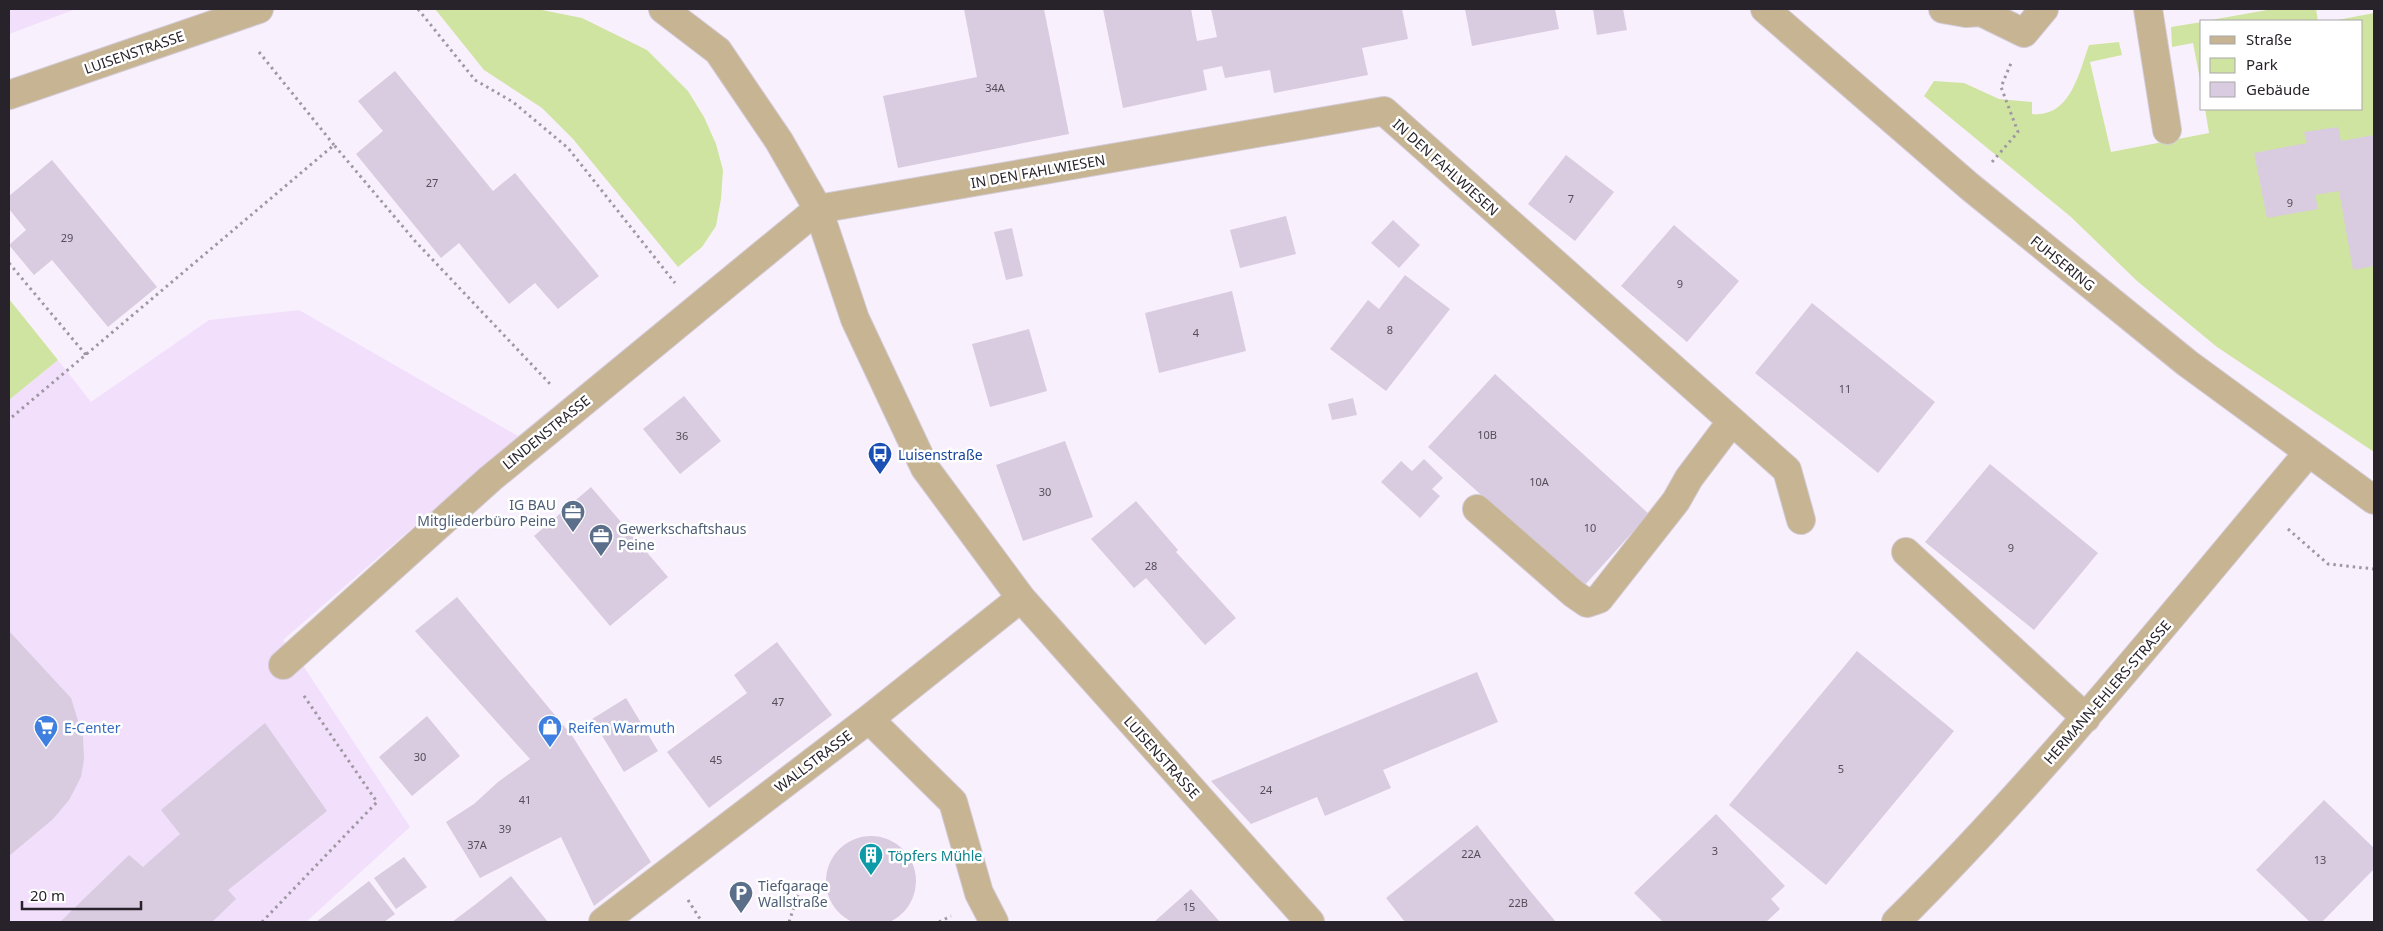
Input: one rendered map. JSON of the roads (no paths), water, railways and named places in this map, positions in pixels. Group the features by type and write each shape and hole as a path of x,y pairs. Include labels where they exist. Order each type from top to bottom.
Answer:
{"street":[{"name":"LUISENSTRASSE","path":"9,95 259,9"},
{"name":"LUISENSTRASSE","path":"663,9 718,51 780,141 818,209 855,319 925,468 1021,598 1310,922"},
{"name":"FUHSERING","path":"1765,9 1969,186 2187,363 2374,500"},
{"path":"1943,9 1966,14 1981,12 2024,33 2044,9"},
{"path":"2148,9 2168,130"},
{"name":"IN DEN FAHLWIESEN","path":"818,209 1384,111 1787,470 1801,520"},
{"name":"LINDENSTRASSE","path":"283,665 491,478 818,209"},
{"path":"1478,509 1574,594 1587,603 1599,599 1676,501 1689,478 1732,421"},
{"name":"HERMANN-EHLERS-STRASSE","path":"1896,922 1963,856 2086,718 2308,453"},
{"path":"1906,552 2086,718"},
{"name":"WALLSTRASSE","path":"603,922 869,719 1021,598"},
{"path":"869,719 953,802 979,893 994,922"}],"place":[{"name":"Luisenstraße","path":"880,475"},
{"name":"IG BAU Mitgliederbüro Peine","path":"573,533"},
{"name":"Gewerkschaftshaus Peine","path":"601,557"},
{"name":"E-Center","path":"46,748"},
{"name":"Reifen Warmuth","path":"550,748"},
{"name":"Töpfers Mühle","path":"871,876"},
{"name":"Tiefgarage Wallstraße","path":"741,914"}]}
